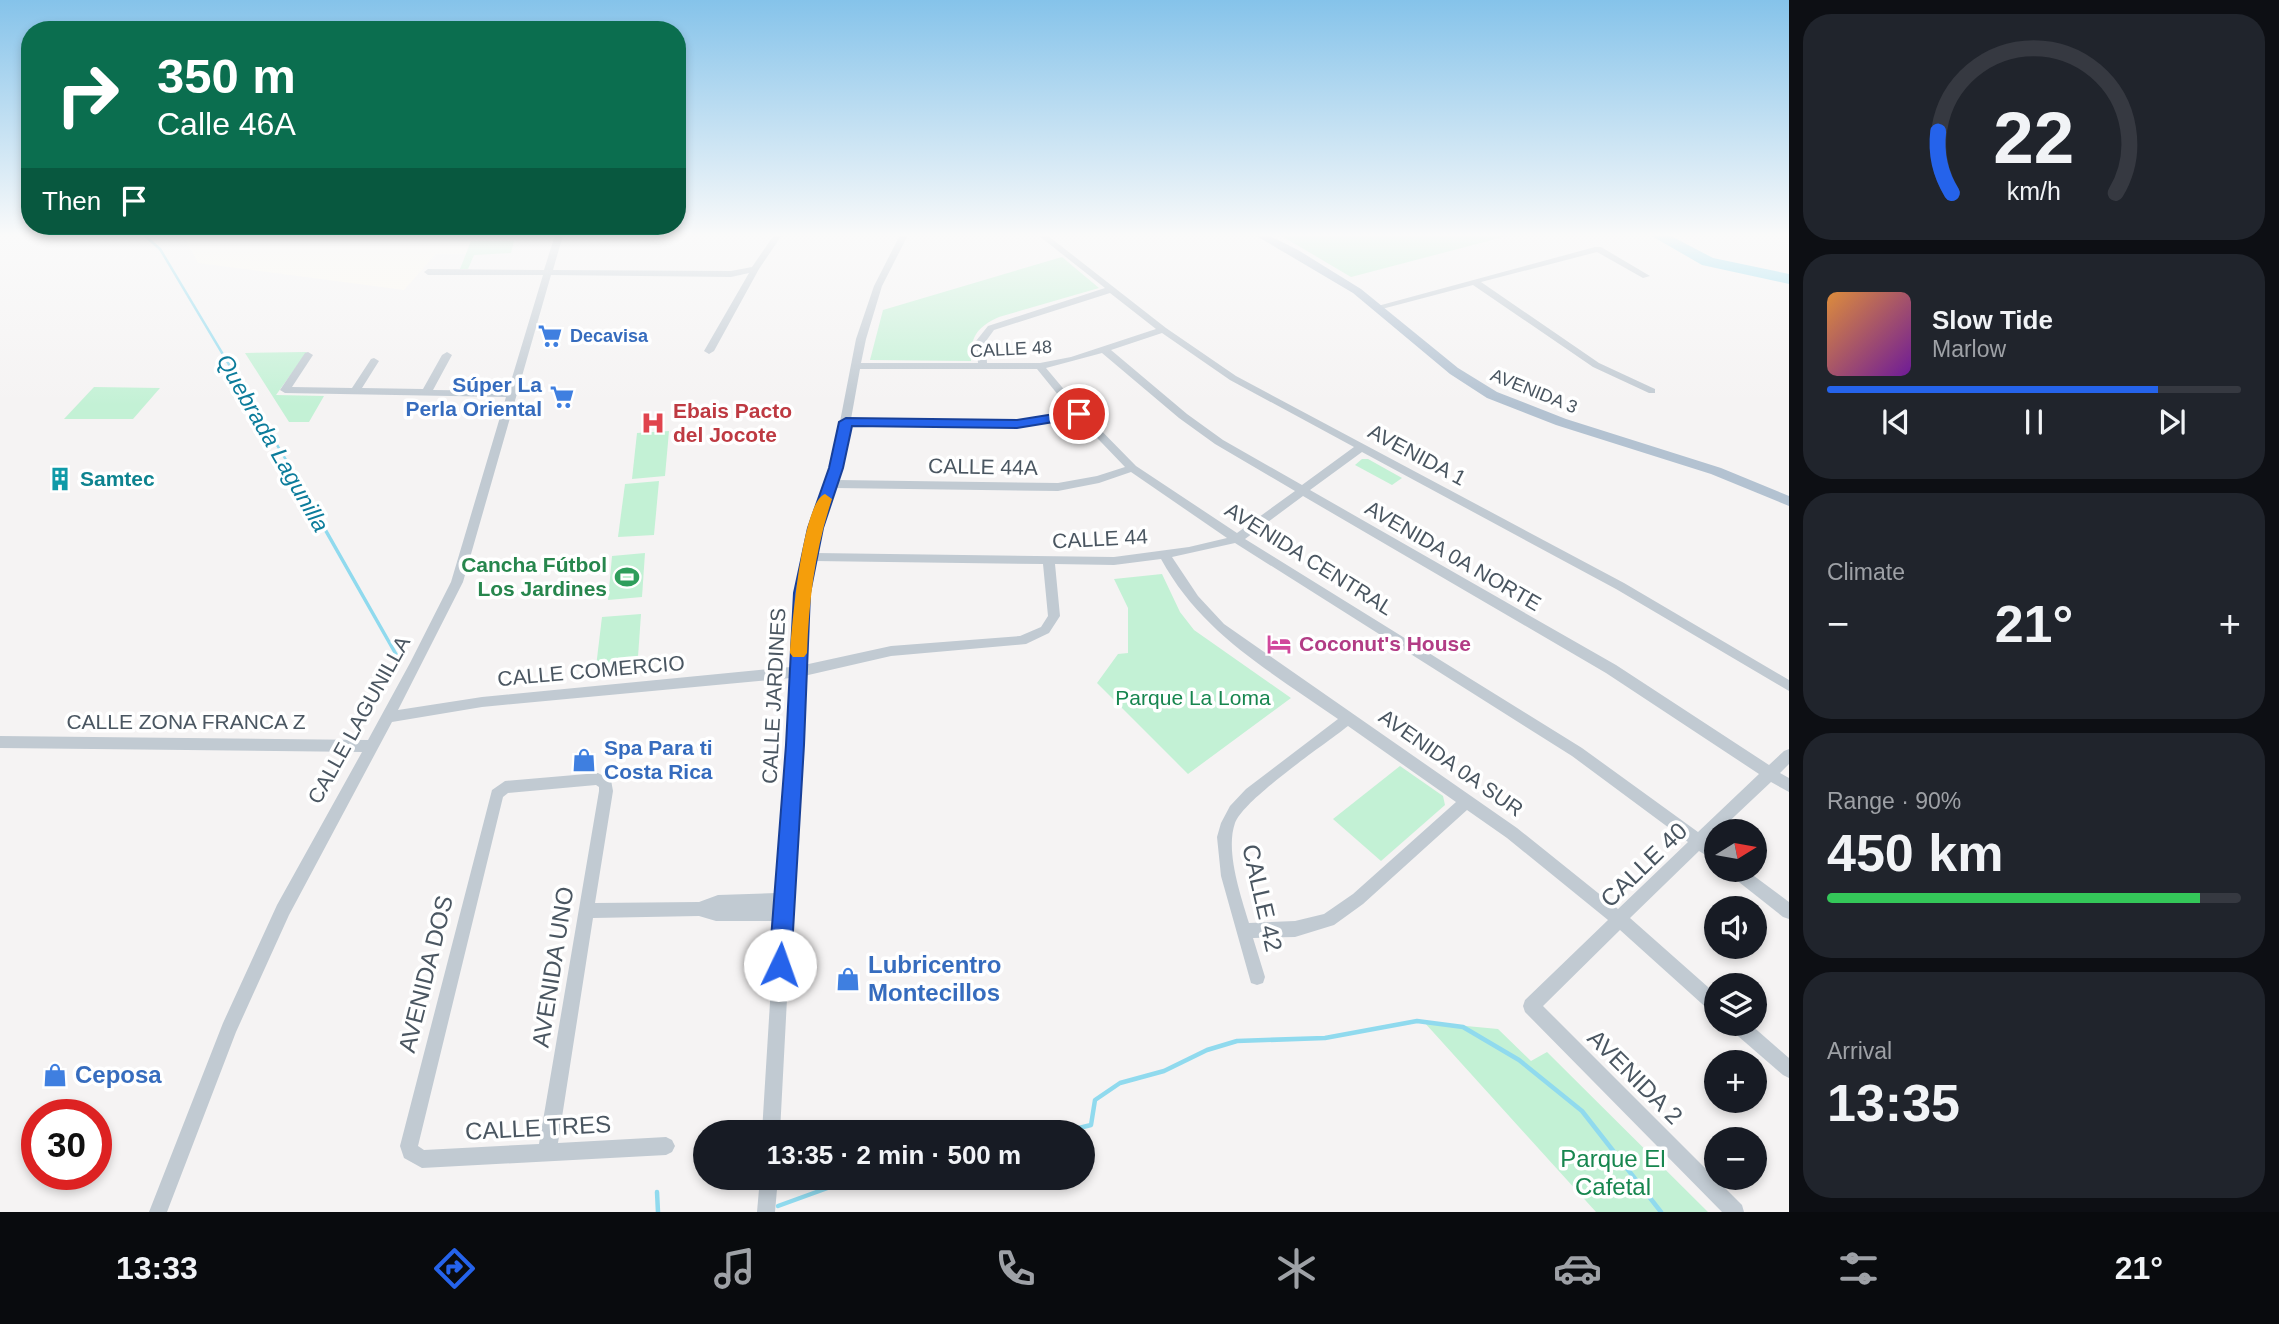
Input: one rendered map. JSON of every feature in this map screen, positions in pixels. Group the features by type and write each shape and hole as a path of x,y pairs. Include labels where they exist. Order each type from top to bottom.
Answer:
{"main road":[{"name":"AVENIDA 3","path":"1357,292 1454,371 1492,395 1561,422 1716,471 1789,501"}],"street":[{"name":"CALLE LAGUNILLA","path":"158,1212 229,1029 283,910 388,717 457,582 541,292"},
{"path":"709,351 742,292"},
{"name":"CALLE JARDINES","path":"772,1120 802,593 815,528 846,422 861,339 876,292"},
{"path":"983,368 981,341 991,328 1104,292"},
{"name":"AVENIDA 1","path":"1115,292 1163,330 1233,378 1630,591 1789,686"},
{"path":"1378,307 1438,292"},
{"path":"1489,292 1596,366 1653,391"},
{"name":"CALLE 48","path":"857,366 1040,366 1163,330"},
{"name":"AVENIDA 0A NORTE","path":"1105,349 1200,429 1303,492 1611,669 1789,786"},
{"path":"308,355 285,390 511,394"},
{"path":"426,393 447,355"},
{"path":"355,391 374,361"},
{"name":"AVENIDA CENTRAL","path":"1040,366 1079,414 1132,468 1237,539 1577,752 1704,845"},
{"path":"846,422 1017,424 1079,414"},
{"name":"CALLE 44","path":"809,557 1114,561 1165,555 1237,539 1361,447"},
{"name":"CALLE 44A","path":"830,484 1058,487 1100,479 1132,468"},
{"name":"AVENIDA 0A SUR","path":"1165,555 1186,592 1205,615 1230,636 1467,801 1619,919 1704,994"},
{"path":"797,672 891,650 1022,641 1045,630 1051,623 1055,608 1049,561"},
{"name":"CALLE COMERCIO","path":"388,717 482,702 797,672"},
{"name":"CALLE 42","path":"1257,977 1227,870 1223,845 1227,825 1237,807 1251,793 1349,718"},
{"name":"CALLE ZONA FRANCA Z","path":"0,742 371,746"},
{"name":"CALLE 40","path":"1531,1006 1789,755"},
{"name":"AVENIDA UNO","path":"493,803 500,790 505,787 598,779 606,784 547,1152"},
{"path":"1244,931 1295,929 1328,919 1358,900 1467,801"},
{"name":"AVENIDA DOS","path":"414,1157 409,1146 493,803"},
{"path":"1750,882 1789,912"},
{"path":"587,911 699,909 716,914 783,907"},
{"name":"AVENIDA 2","path":"1531,1006 1735,1212"},
{"path":"1751,1036 1789,1069"},
{"name":"CALLE TRES","path":"414,1157 422,1159 666,1146"},
{"path":"766,1212 768,1190"}],"green space":[{"path":"945,292 1087,292 991,321 976,334 971,361 870,360 883,310"},
{"path":"307,352 276,395 324,396 309,422 289,422 245,353"},
{"path":"94,387 160,388 133,419 64,419"},
{"path":"669,431 665,476 632,479 637,433"},
{"path":"1362,459 1368,459 1402,478 1392,485 1355,465"},
{"path":"659,481 654,535 618,537 625,484"},
{"name":"Cancha Fútbol Los Jardines","path":"645,553 642,597 608,600 612,556"},
{"name":"Parque La Loma","path":"1162,574 1180,612 1194,630 1291,698 1188,774 1097,683 1118,654 1128,653 1128,608 1114,579"},
{"path":"641,614 637,671 595,675 602,617"},
{"path":"1400,766 1443,796 1445,805 1381,861 1333,819"},
{"name":"Parque El Cafetal","path":"1424,1022 1498,1029 1531,1061 1547,1052 1708,1212 1596,1212"}],"waterway":[{"name":"Quebrada Lagunilla","path":"185,292 295,475"},
{"name":"Quebrada Lagunilla","path":"293,473 397,656"},
{"name":"Quebrada Lagunilla","path":"1092,1120 1095,1100 1120,1083 1164,1071 1207,1050 1237,1041 1325,1038 1417,1021 1463,1027 1519,1060 1582,1111 1661,1212"},
{"name":"Quebrada Lagunilla","path":"778,1206 822,1190"},
{"name":"Quebrada Lagunilla","path":"657,1192 658,1212"}],"slow traffic":[{"path":"799,653 802,593 815,528 825,499"}],"place":[{"name":"Decavisa","path":"550,336"},
{"name":"Súper La Perla Oriental","path":"562,397"},
{"name":"Ebais Pacto del Jocote","path":"653,423"},
{"name":"Samtec","path":"60,479"},
{"name":"Cancha Fútbol Los Jardines","path":"627,577"},
{"name":"Coconut's House","path":"1279,644"},
{"name":"Spa Para ti Costa Rica","path":"584,760"},
{"name":"Lubricentro Montecillos","path":"848,979"},
{"name":"Ceposa","path":"55,1075"}],"route":[{"path":"780,965 802,593 815,528 836,468 846,422 1017,424 1079,414"}]}
